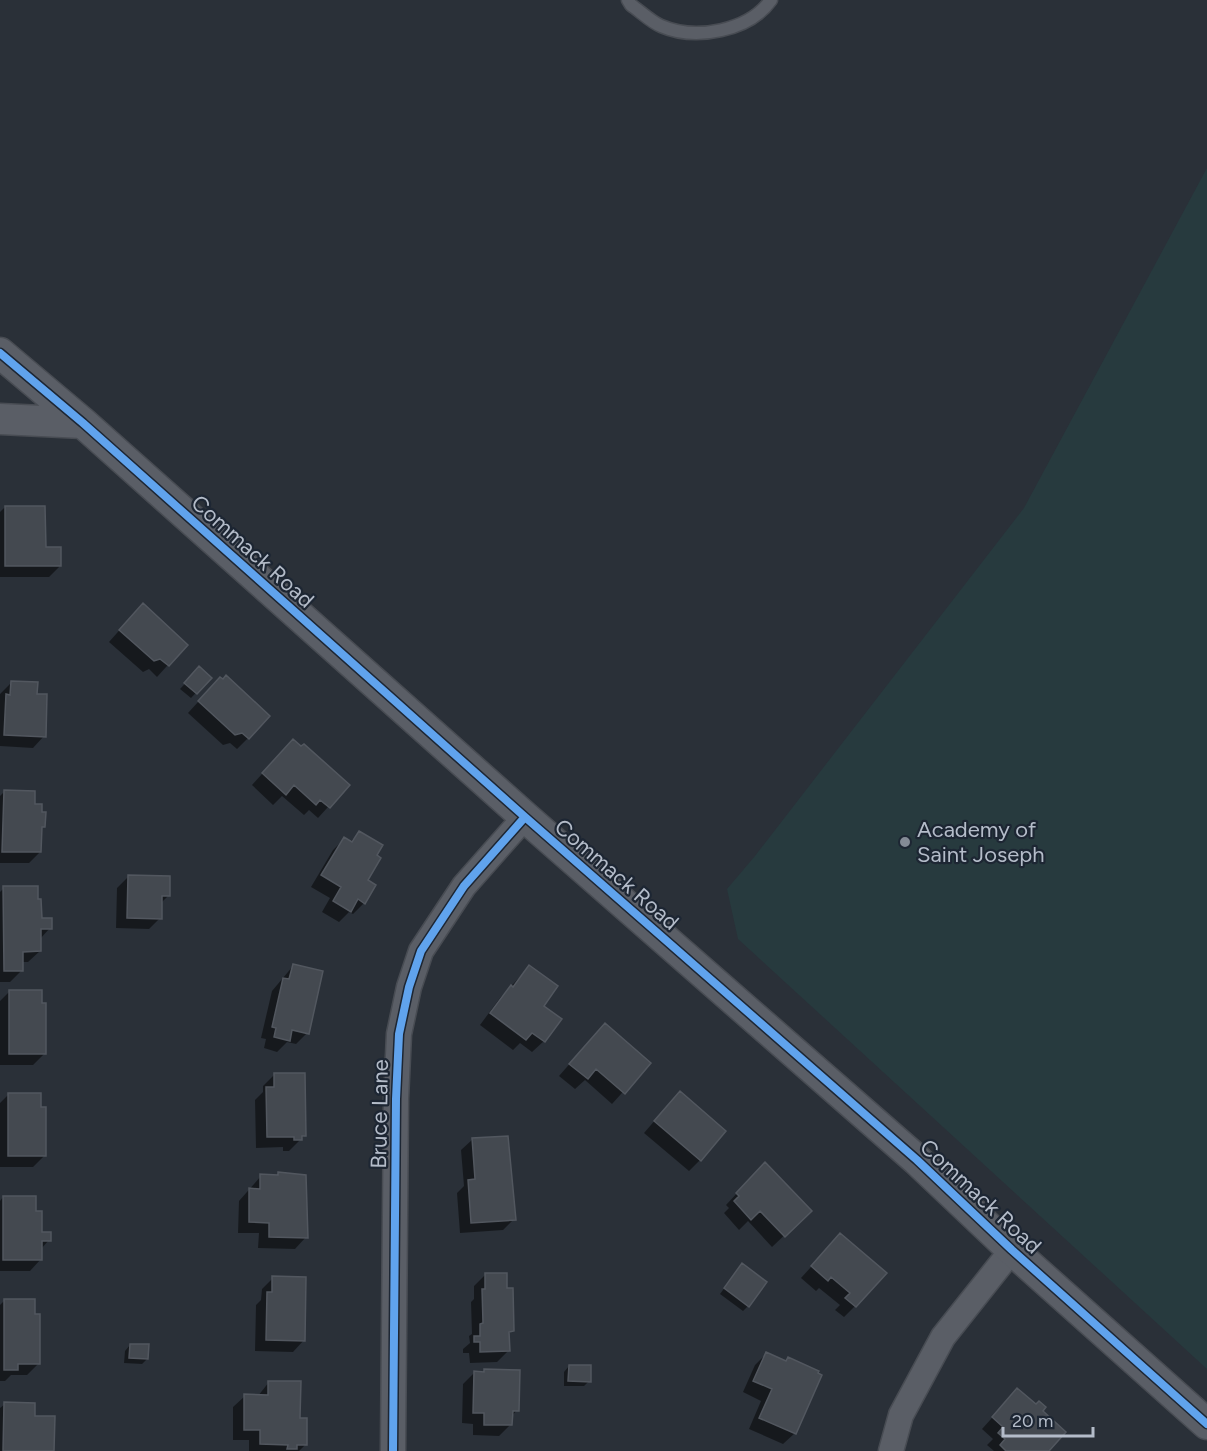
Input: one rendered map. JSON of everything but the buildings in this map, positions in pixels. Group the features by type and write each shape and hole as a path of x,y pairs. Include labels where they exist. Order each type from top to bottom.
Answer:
{"street":[{"name":"Commack Road","path":"0,353 83,423 525,817 916,1160 1012,1250 1207,1424"},
{"path":"0,419 83,423"},
{"name":"Bruce Lane","path":"393,1451 396,1099 399,1034 409,987 421,951 464,886 525,817"},
{"path":"891,1451 901,1415 943,1337 1012,1250"}],"lane":[{"path":"628,0 631,5 661,26 698,34 734,28 765,8 771,0"}],"green space":[{"path":"1207,168 1207,1369 738,939 727,889 1024,508"}],"cycle path":[{"path":"0,353 83,423 525,817 917,1160 1012,1250 1207,1424"},
{"path":"393,1451 396,1099 399,1034 409,987 421,951 464,886 525,817"}],"place":[{"name":"Academy of Saint Joseph","path":"905,842"}]}
